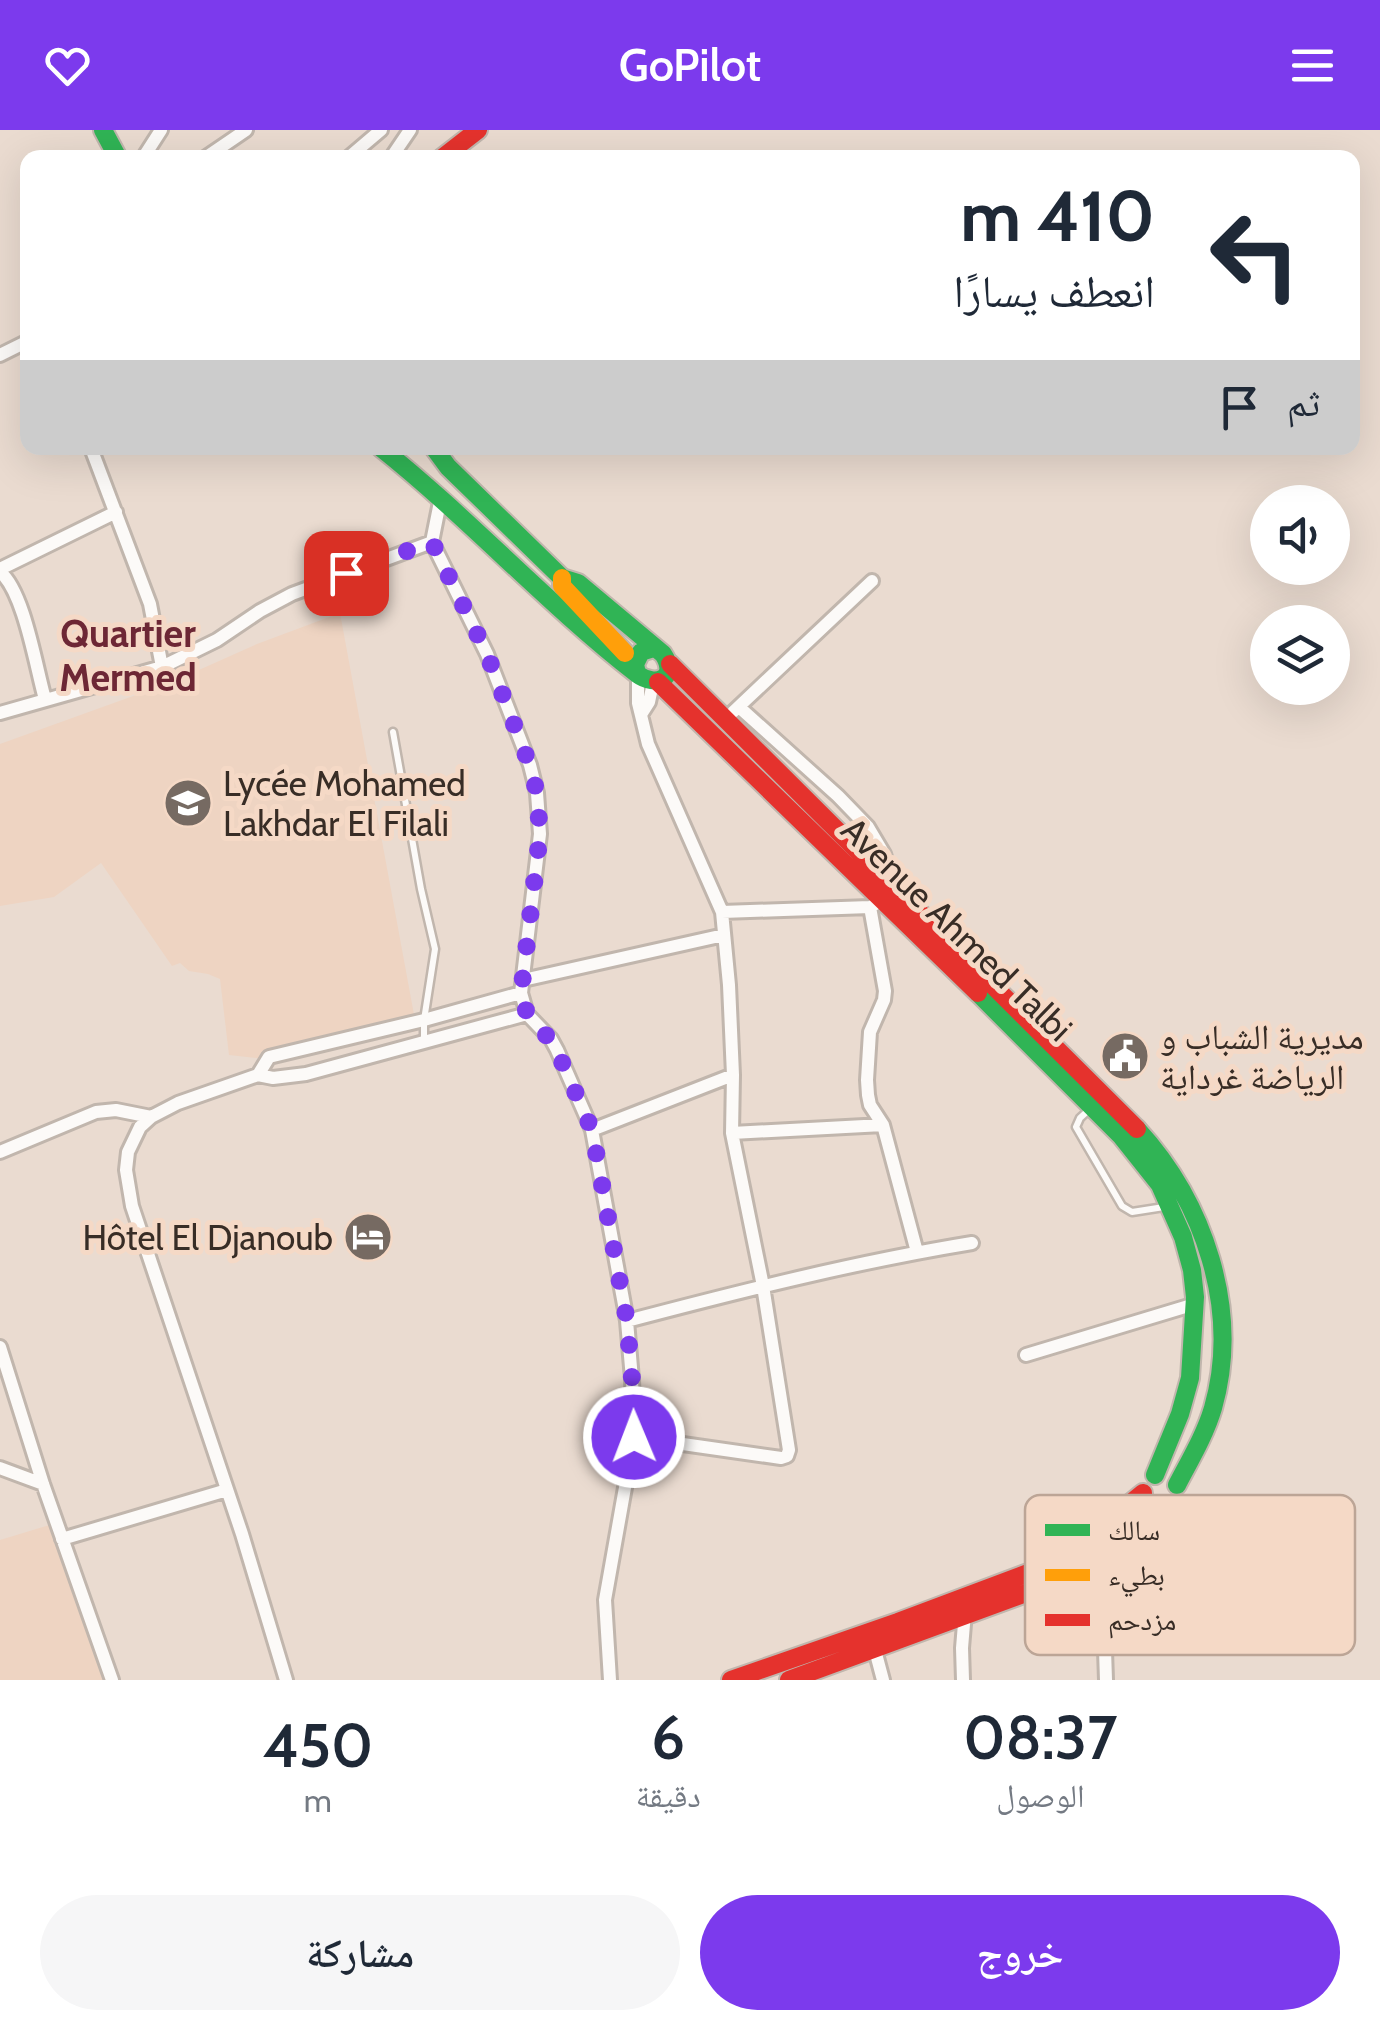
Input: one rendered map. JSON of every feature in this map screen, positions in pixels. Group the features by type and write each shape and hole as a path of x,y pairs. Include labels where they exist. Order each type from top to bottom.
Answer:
{"main road":[{"path":"452,150 478,130"},
{"path":"392,455 543,594 644,676 667,675 670,664"},
{"path":"439,455 562,578 578,584 665,653 670,664 724,720 895,886 1098,1101"},
{"path":"562,578 562,586 644,676"},
{"path":"644,676 639,653 654,648"},
{"name":"Avenue Ahmed Talbi","path":"644,676 875,904 1098,1101 1179,1202 1195,1304 1190,1378 1155,1475"},
{"path":"1178,1495 1177,1485 1202,1438 1214,1404 1222,1349 1220,1293 1198,1220 1179,1202"},
{"path":"1141,1495 1146,1482 1155,1475 1168,1475 1177,1485"},
{"path":"730,1680 1025,1574"},
{"path":"789,1680 1025,1594"}],"street":[{"path":"217,150 246,130"},
{"path":"357,150 381,130"},
{"path":"94,455 150,604 162,667"},
{"path":"441,497 432,542 487,654 537,793 540,834 522,986 527,1014 554,1044 592,1130 627,1321 634,1437 605,1600 610,1680"},
{"path":"45,699 18,601 0,571 116,512"},
{"path":"0,713 162,667 217,640 292,594 432,542"},
{"path":"724,720 872,580"},
{"path":"634,1437 776,1458 789,1454 764,1286 732,1134 734,1075 722,912 648,744 638,703 644,676"},
{"path":"739,706 868,827 884,854 895,886"},
{"path":"722,912 875,904 885,990 870,1032 870,1105 883,1125 917,1252"},
{"path":"258,1075 269,1057 424,1020 522,986 724,936"},
{"path":"286,1680 132,1206 126,1170 128,1152 140,1127 151,1117 178,1103 258,1075 273,1078 306,1074 527,1014"},
{"path":"592,1130 734,1075"},
{"path":"0,1152 96,1112 116,1110 151,1117"},
{"path":"732,1134 883,1125"},
{"path":"627,1321 764,1286 917,1252 972,1244"},
{"path":"1026,1355 1195,1304"},
{"path":"0,1347 112,1680"},
{"path":"0,1468 43,1484"},
{"path":"62,1539 227,1490"},
{"path":"963,1680 964,1617 970,1596"},
{"path":"875,1650 884,1680"},
{"path":"1105,1655 1106,1680"}],"lane":[{"path":"393,732 435,949 424,1040"},
{"path":"1098,1101 1076,1127 1122,1206 1132,1212 1179,1202"}],"shaded area":[{"name":"Lycée Mohamed Lakhdar El Filali","path":"340,613 417,1031 265,1059 229,1055 220,979 189,971 180,963 172,966 101,863 54,897 0,906 0,744 172,682"},
{"path":"56,1523 110,1677 0,1680 0,1540"}],"traffic: fast":[{"path":"103,130 114,150"},
{"path":"389,455 637,674"},
{"path":"439,455 562,578 578,583 663,654 667,675 658,680 637,674 635,664 641,652 654,648"},
{"path":"978,993 1121,1136 1160,1185 1183,1237 1195,1297 1190,1378 1155,1475"},
{"path":"1137,1129 1161,1158 1198,1224 1219,1296 1221,1371 1213,1408 1177,1485"}],"traffic: slow":[{"path":"562,578 562,586 625,653"}],"traffic: jam":[{"path":"452,150 478,130"},
{"path":"670,664 1137,1129"},
{"path":"658,682 978,993"},
{"path":"731,1680 1025,1574"},
{"path":"789,1680 1025,1593"}],"place":[{"name":"Lycée Mohamed Lakhdar El Filali","path":"188,803"},
{"name":"مديرية الشباب و الرياضة غرداية","path":"1125,1056"},
{"name":"Hôtel El Djanoub","path":"368,1237"}],"district":[{"name":"Quartier Mermed","path":"128,655"}],"route":[{"path":"346,573 432,542 487,654 530,766 540,808 540,834 521,993 527,1014 552,1039 592,1130 627,1321 634,1437"}]}
